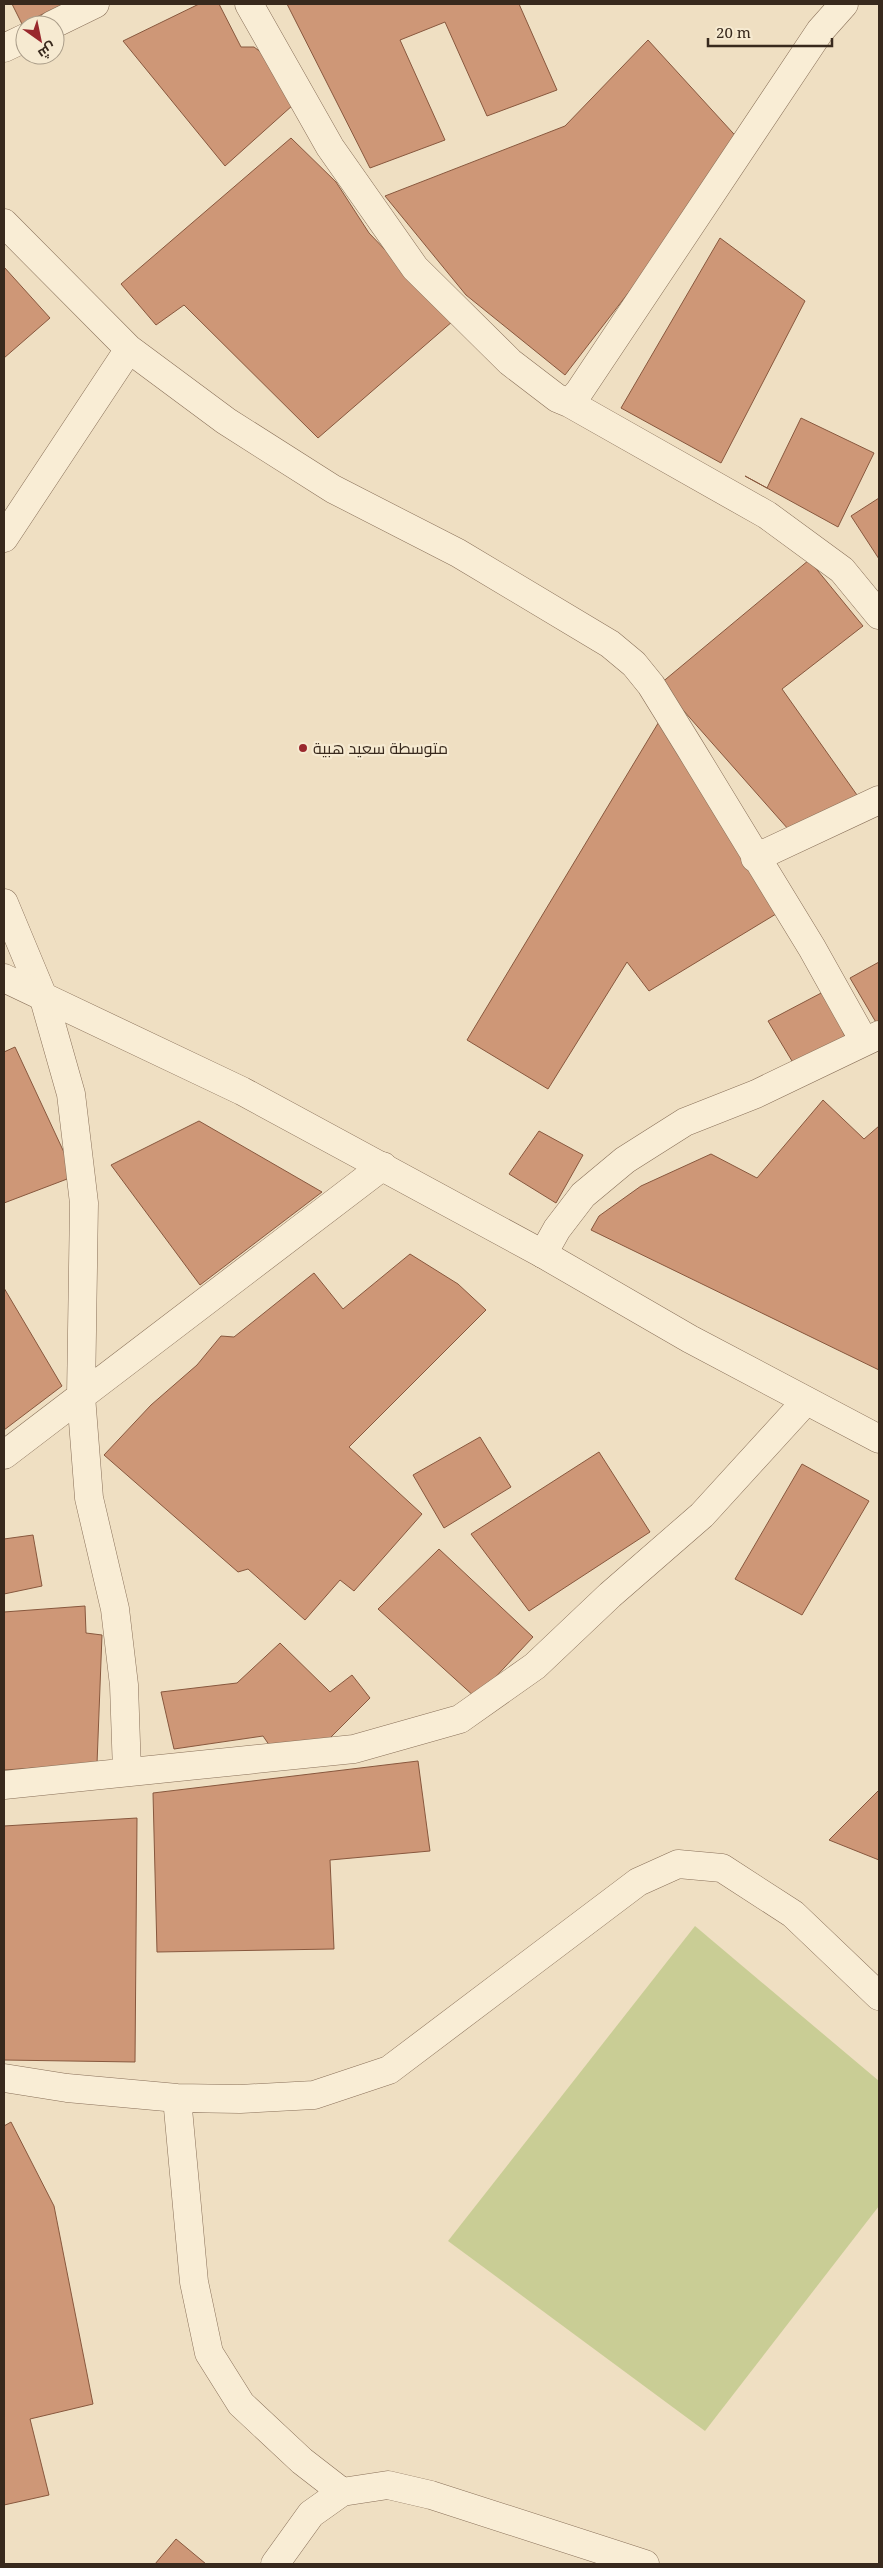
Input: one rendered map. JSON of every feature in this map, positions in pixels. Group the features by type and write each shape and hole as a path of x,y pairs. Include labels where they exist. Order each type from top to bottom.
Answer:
{"street":[{"path":"65,19 95,4"},
{"path":"249,4 330,147 415,268 510,362 557,398 767,515 842,570 879,615"},
{"path":"569,403 579,392 814,40 844,4"},
{"path":"4,223 129,350 226,421 334,488 458,553 610,644 634,664 651,685 755,858 872,1038 756,1094 685,1122 626,1160 583,1195 557,1229 543,1254"},
{"path":"4,538 129,350"},
{"path":"755,858 879,800"},
{"path":"4,903 44,999 72,1094 84,1203 81,1396 89,1498 115,1609 124,1686 127,1772"},
{"path":"4,978 44,999 242,1091 543,1254 690,1340 879,1439"},
{"path":"4,1456 383,1166"},
{"path":"4,1784 354,1749 460,1719 535,1666 610,1595 702,1514 806,1401"},
{"path":"4,2078 67,2088 177,2098 240,2099 314,2095 389,2070 638,1882 678,1864 722,1868 793,1914 879,1996"},
{"path":"177,2098 194,2282 209,2354 241,2404 302,2461 342,2492"},
{"path":"275,2564 311,2514 342,2492 388,2485 431,2495 645,2564"}],"green space":[{"path":"695,1926 879,2081 879,2206 705,2431 448,2241"}],"building":[{"path":"12,4 64,4 41,15 18,15"},
{"path":"199,4 219,4 241,47 254,47 262,53 293,105 225,166 123,41"},
{"path":"287,4 519,4 557,90 487,116 445,22 400,40 445,140 370,168"},
{"path":"648,40 743,144 565,375 466,295 385,196 565,126"},
{"path":"291,138 336,182 369,233 453,321 318,438 184,305 156,325 121,284"},
{"path":"720,238 805,301 721,463 621,408"},
{"path":"4,267 50,318 4,358"},
{"path":"801,418 874,453 838,527 745,476 767,488"},
{"path":"879,498 879,559 851,516"},
{"path":"809,560 863,626 782,689 857,795 796,838 660,684"},
{"path":"660,720 776,914 649,991 627,962 548,1089 467,1040"},
{"path":"879,962 879,1023 877,1024 850,978"},
{"path":"825,991 847,1041 795,1066 768,1021"},
{"path":"15,1047 75,1176 4,1203 4,1052"},
{"path":"823,1100 864,1139 879,1126 879,1370 591,1230 599,1216 641,1186 711,1154 757,1178"},
{"path":"199,1121 322,1192 200,1285 111,1165"},
{"path":"539,1131 583,1155 556,1203 509,1174"},
{"path":"410,1254 458,1284 486,1310 349,1447 422,1514 354,1591 340,1580 305,1620 248,1569 238,1572 104,1455 151,1405 197,1365 221,1336 234,1337 314,1273 343,1309"},
{"path":"4,1288 62,1386 4,1430"},
{"path":"480,1437 511,1487 444,1528 413,1475"},
{"path":"599,1452 650,1532 529,1611 471,1534"},
{"path":"802,1464 869,1501 802,1615 735,1579"},
{"path":"33,1535 42,1586 4,1594 4,1539"},
{"path":"439,1549 533,1637 476,1698 378,1609"},
{"path":"85,1606 86,1633 102,1635 97,1764 4,1770 4,1612"},
{"path":"280,1643 330,1692 352,1675 370,1698 319,1749 274,1752 263,1736 174,1749 161,1692 237,1683"},
{"path":"418,1761 430,1851 330,1860 334,1949 157,1952 153,1793"},
{"path":"879,1790 879,1860 829,1840"},
{"path":"137,1818 135,2062 4,2060 4,1826"},
{"path":"11,2122 54,2206 93,2404 30,2419 49,2495 4,2505 4,2126"},
{"path":"176,2539 206,2564 155,2564"}],"place":[{"name":"متوسطة سعيد هبية","path":"303,748"}]}
